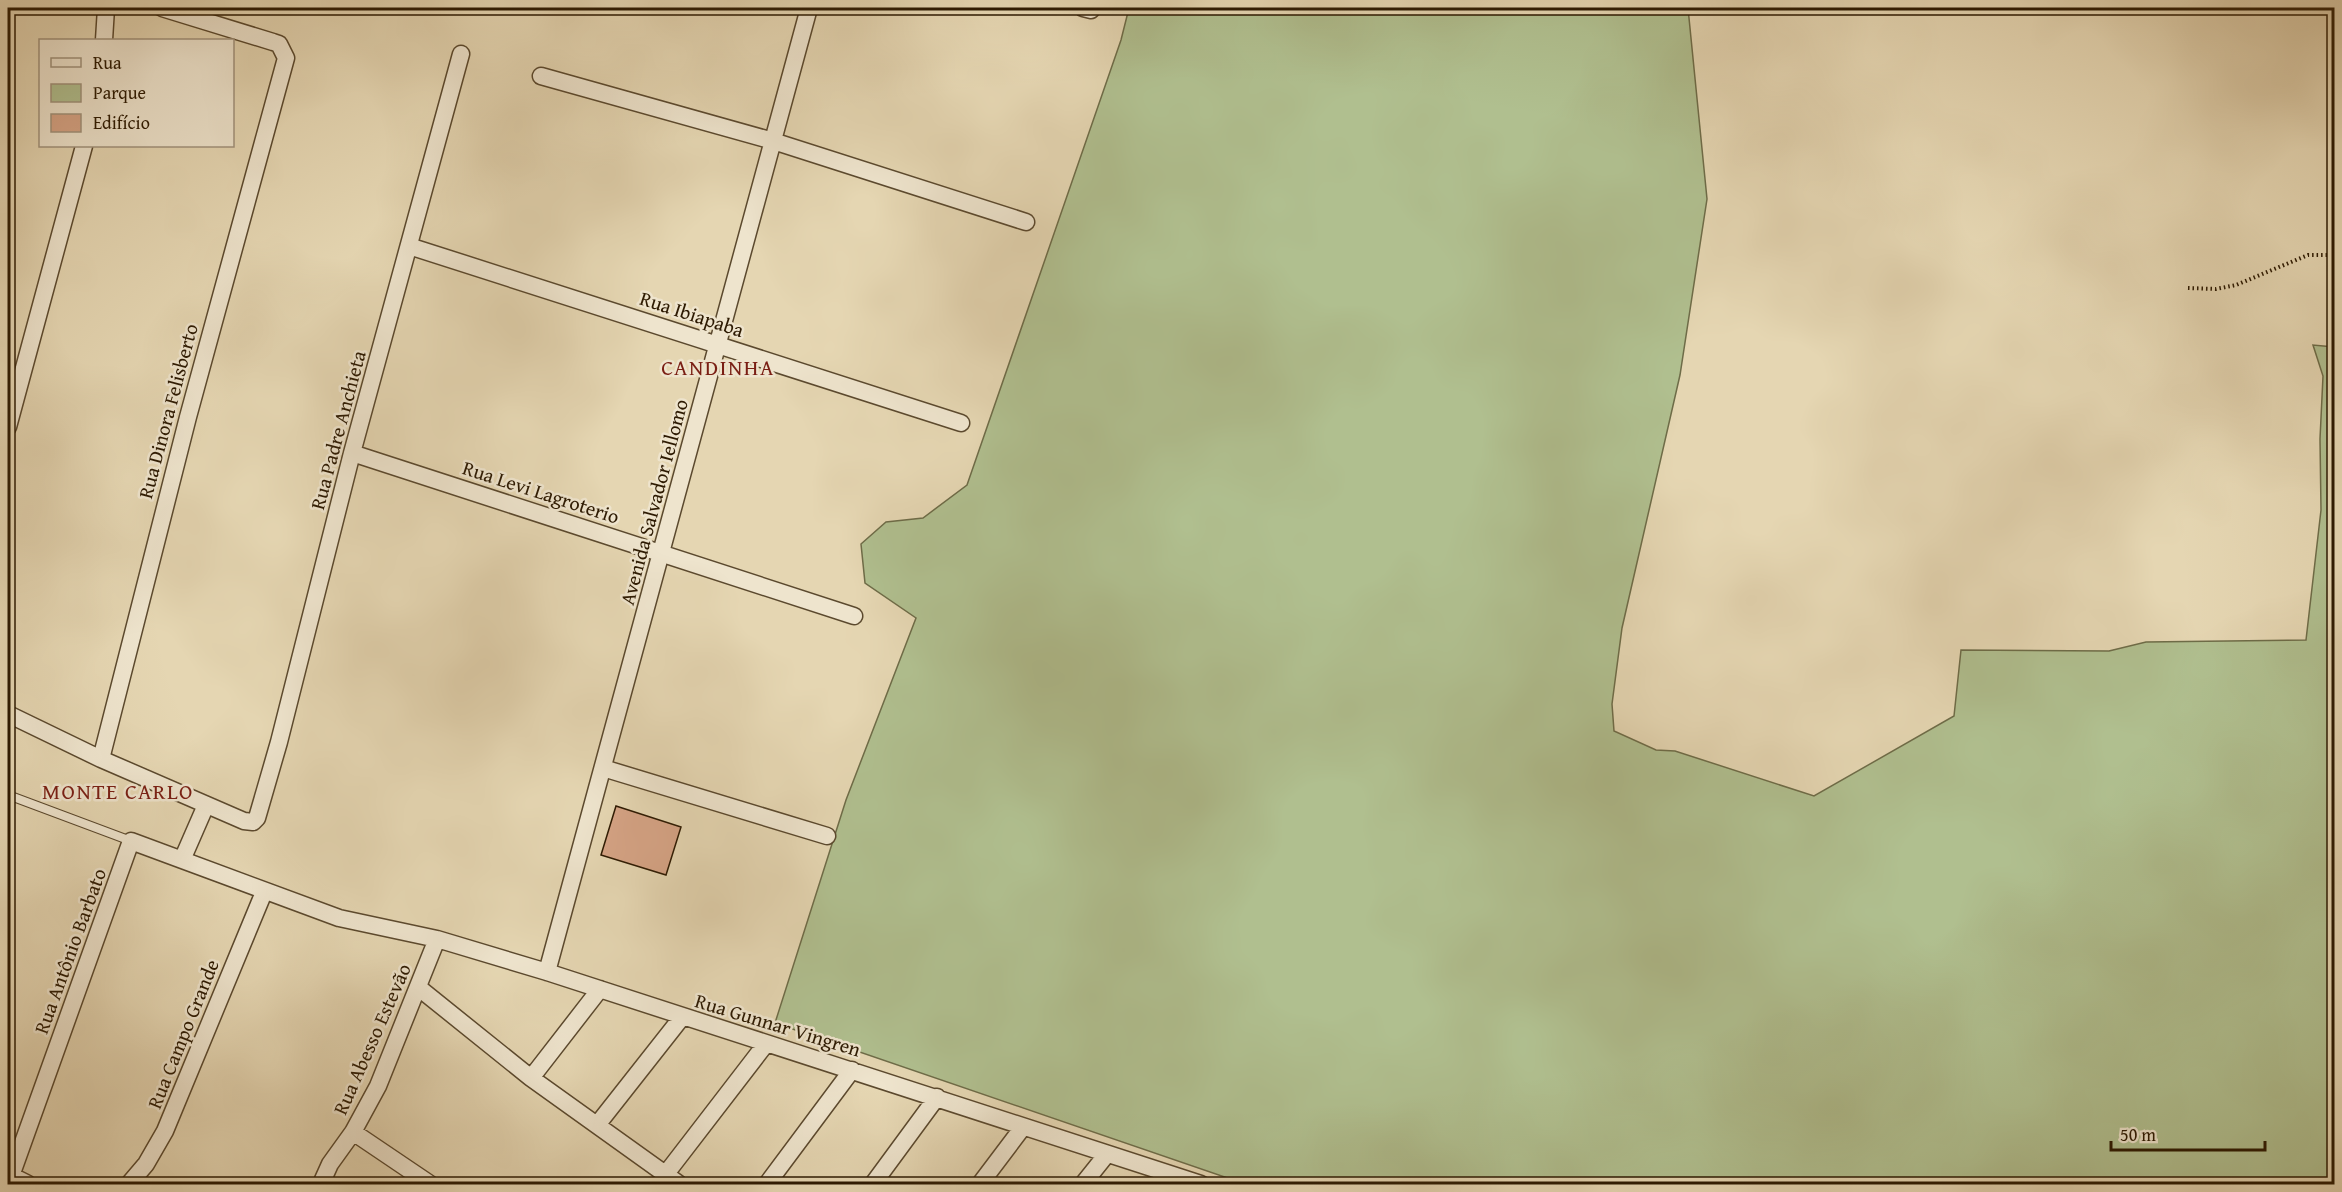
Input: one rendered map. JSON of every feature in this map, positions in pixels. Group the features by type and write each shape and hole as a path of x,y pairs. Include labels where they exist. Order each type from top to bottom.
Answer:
{"street":[{"path":"104,39 106,8"},
{"name":"Rua Dinora Felisberto","path":"101,759 188,417 286,57 279,44 162,8"},
{"name":"Avenida Salvador Iellomo","path":"547,972 809,8"},
{"name":"Rua Padre Anchieta","path":"206,805 244,822 253,822 257,818 279,742 352,453 461,54"},
{"path":"541,76 773,141 1026,222"},
{"path":"8,427 84,147"},
{"name":"Rua Ibiapaba","path":"409,246 961,423"},
{"name":"Rua Levi Lagroterio","path":"352,453 854,616"},
{"path":"8,714 101,759 206,805 182,861"},
{"path":"603,768 827,836"},
{"name":"Rua Gunnar Vingren","path":"131,841 339,918 437,939 547,972 765,1045 938,1097 1191,1183"},
{"name":"Rua Antônio Barbato","path":"9,1175 131,841"},
{"name":"Rua Campo Grande","path":"129,1185 151,1157 165,1131 264,892"},
{"name":"Rua Abesso Estevão","path":"321,1185 330,1164 354,1132 378,1086 437,939"},
{"path":"418,988 531,1077 672,1180 765,1045"},
{"path":"531,1077 600,989"},
{"path":"597,1125 681,1017"},
{"path":"767,1185 852,1070"},
{"path":"873,1185 938,1097"},
{"path":"980,1185 1023,1127"},
{"path":"354,1132 430,1185"},
{"path":"1083,1185 1107,1154"},
{"path":"9,1175 28,1185"}],"lane":[{"path":"8,795 131,841"}],"path":[{"path":"2188,288 2216,290 2236,285 2308,255 2334,255"}],"green space":[{"path":"1129,8 1688,8 1707,199 1680,375 1622,628 1612,704 1614,731 1656,750 1675,751 1814,796 1954,716 1961,650 2109,651 2146,642 2306,640 2321,510 2320,439 2323,376 2313,345 2334,347 2334,1184 1245,1184 775,1023 846,800 916,618 865,583 861,544 886,522 923,518 967,485 1121,40"}],"building":[{"path":"616,806 681,827 666,875 601,855"}],"district":[{"name":"CANDINHA","path":"718,367"},
{"name":"MONTE CARLO","path":"118,791"}]}
